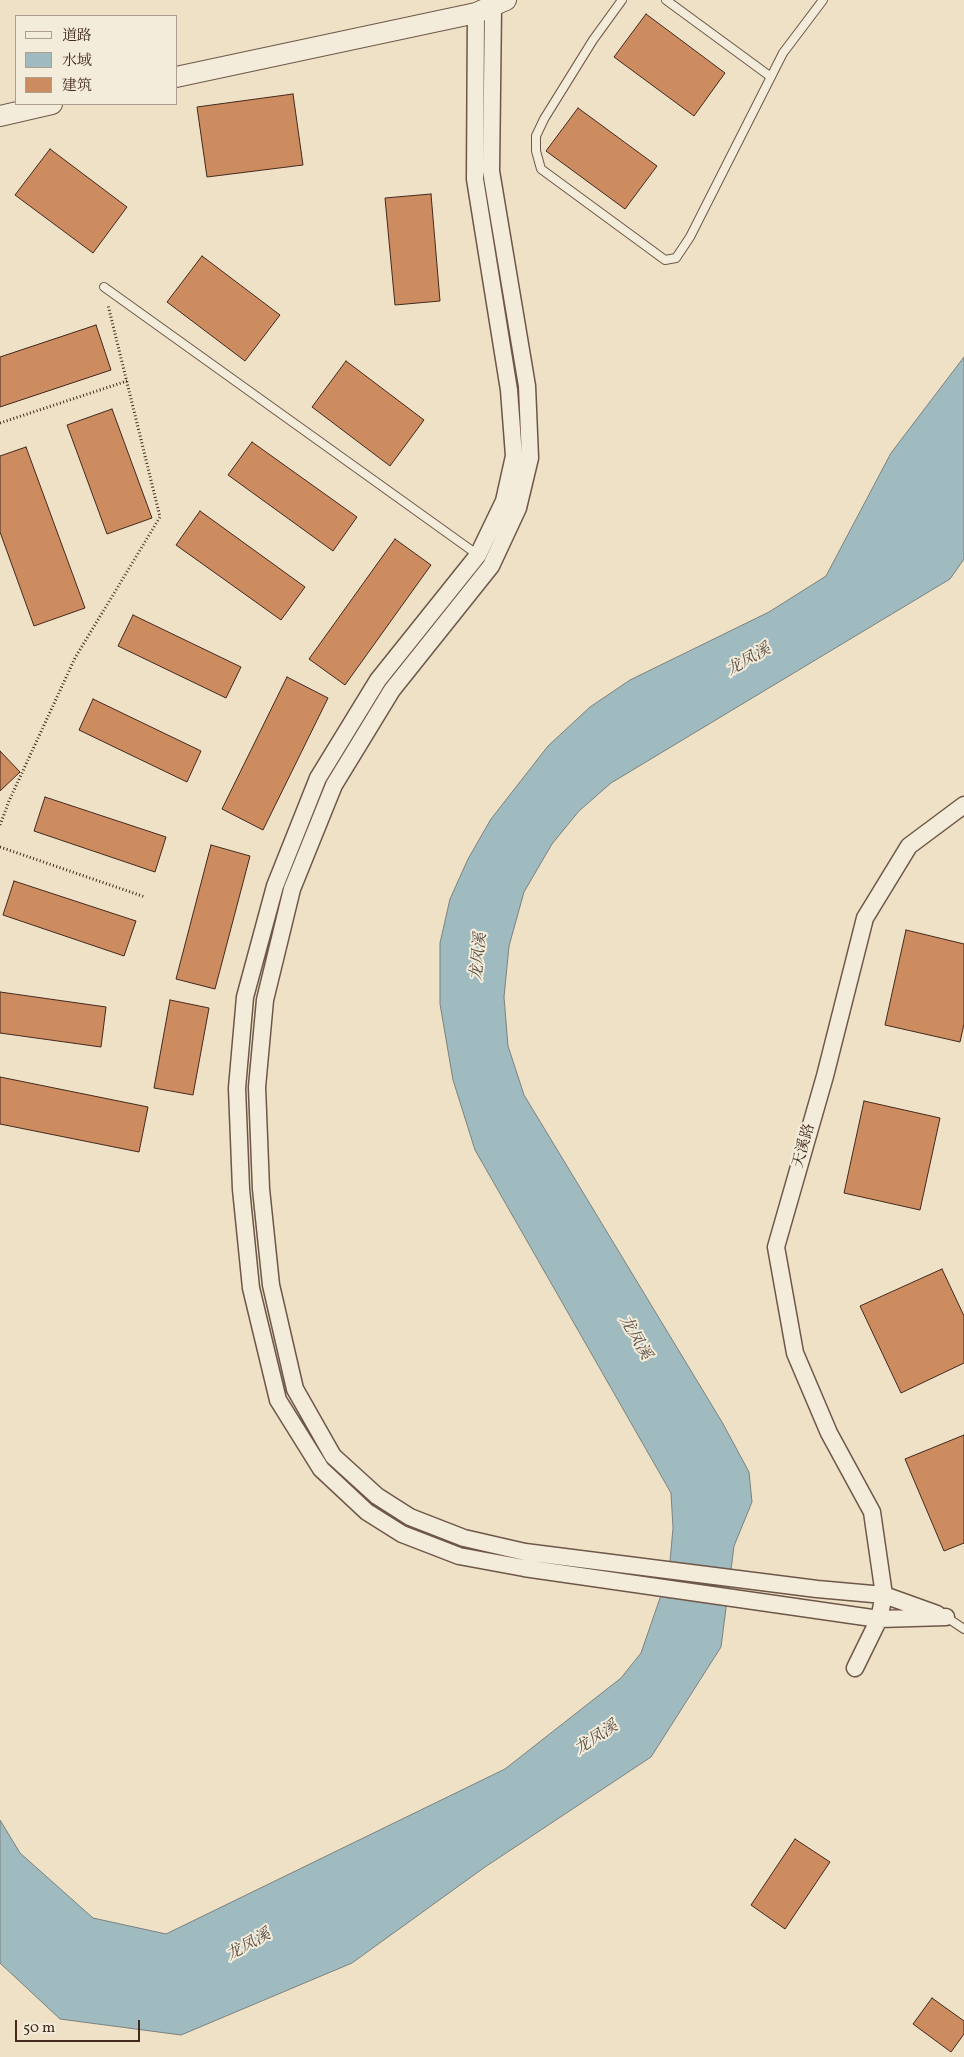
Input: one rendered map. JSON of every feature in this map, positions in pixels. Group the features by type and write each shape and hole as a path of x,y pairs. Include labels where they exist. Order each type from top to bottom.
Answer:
{"street":[{"path":"178,77 492,6"},
{"path":"492,6 490,171 527,386 530,458 518,508 491,566 392,690 334,785 292,889 266,1000 256,1087 261,1190 271,1285 295,1389 333,1456 377,1496 410,1517 464,1538 525,1552 884,1596 946,1617"},
{"path":"492,6 475,179 509,390 514,456 504,501 478,555 378,680 318,778 275,886 248,988 237,1088 241,1188 250,1288 278,1400 321,1469 367,1512 402,1534 459,1556 524,1568 879,1619 946,1617"},
{"path":"0,116 48,105"},
{"name":"天溪路","path":"884,1596 872,1512 829,1433 795,1353 776,1247 825,1076 865,918 908,846 964,805"},
{"path":"855,1668 879,1619 884,1596"}],"lane":[{"path":"622,0 593,40 544,119 536,136 536,152 541,168 665,260 676,258 690,237 783,53 822,0"},
{"path":"666,0 771,77"},
{"path":"104,287 478,555 483,576"},
{"path":"478,555 499,550"},
{"path":"946,1617 964,1629"}],"path":[{"path":"0,825 9,801 75,658 160,517 104,287"},
{"path":"0,423 127,381"},
{"path":"0,847 145,898"}],"water":[{"name":"龙凤溪","path":"964,357 964,559 950,579 611,783 579,811 552,844 524,892 509,946 504,997 508,1046 524,1095 722,1422 749,1472 752,1502 734,1546 721,1647 651,1757 485,1867 352,1963 181,2035 60,2019 0,1963 0,1820 20,1853 93,1918 166,1934 505,1769 621,1678 641,1653 669,1572 673,1528 671,1493 475,1150 453,1080 440,1004 440,943 450,899 468,859 491,819 548,746 590,707 630,680 769,612 826,576 891,453"}],"building":[{"path":"646,14 725,73 694,116 614,57"},
{"path":"293,94 303,165 207,177 197,107"},
{"path":"578,108 657,166 625,209 546,151"},
{"path":"50,149 127,207 93,253 15,195"},
{"path":"431,194 440,301 395,305 385,198"},
{"path":"202,256 280,315 245,361 167,302"},
{"path":"96,325 111,370 0,407 0,357"},
{"path":"346,361 424,420 390,466 312,407"},
{"path":"112,409 152,518 107,534 67,425"},
{"path":"252,442 357,517 333,551 228,475"},
{"path":"26,447 85,608 34,626 0,532 0,456"},
{"path":"200,511 305,587 281,620 176,545"},
{"path":"395,539 431,565 345,685 309,659"},
{"path":"133,615 241,667 226,698 118,646"},
{"path":"287,677 328,698 263,830 222,809"},
{"path":"93,699 201,751 187,782 79,730"},
{"path":"0,751 20,772 0,791"},
{"path":"45,797 166,837 155,872 34,831"},
{"path":"211,845 250,856 215,989 176,979"},
{"path":"14,881 136,921 124,956 3,915"},
{"path":"906,930 964,944 964,1024 960,1042 885,1025"},
{"path":"0,992 106,1007 101,1047 0,1033"},
{"path":"170,1000 209,1008 193,1095 154,1088"},
{"path":"0,1077 148,1107 139,1152 0,1124"},
{"path":"864,1101 940,1118 920,1210 844,1193"},
{"path":"942,1269 964,1316 964,1363 901,1393 860,1306"},
{"path":"964,1435 964,1543 944,1551 905,1459"},
{"path":"795,1839 830,1862 785,1929 751,1905"},
{"path":"932,1998 964,2021 964,2034 951,2052 913,2024"}]}
